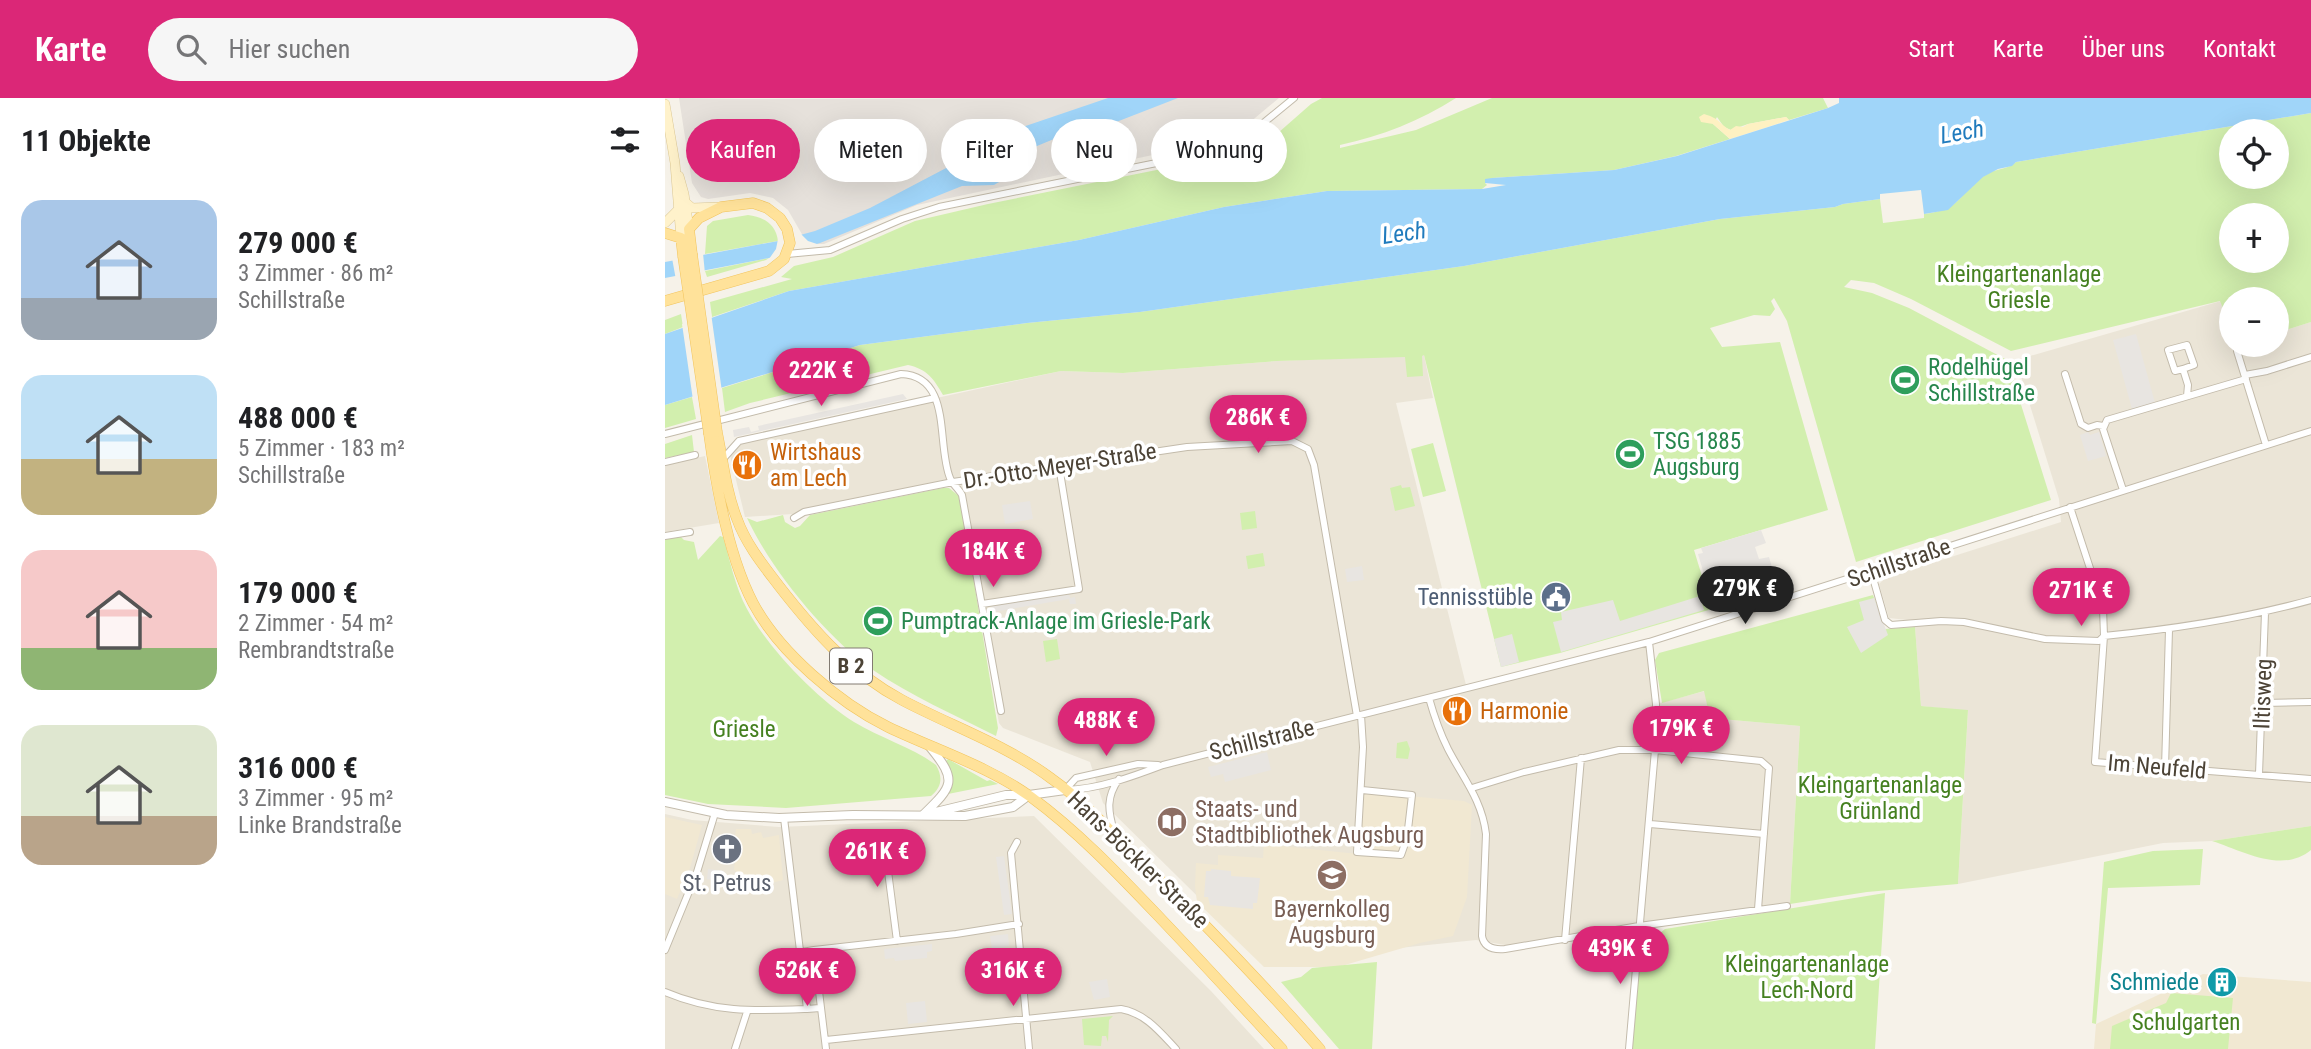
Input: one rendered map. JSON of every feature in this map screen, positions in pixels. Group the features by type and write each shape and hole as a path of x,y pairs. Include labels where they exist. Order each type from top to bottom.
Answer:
{"main road":[{"path":"665,104 681,206 681,238 665,233"},
{"path":"665,301 769,271 787,254 790,237 780,218 767,208 753,203 721,207 681,206"},
{"path":"681,206 689,229 701,216 721,207"},
{"path":"665,223 681,206"},
{"name":"B 2","path":"687,255 689,229"},
{"name":"B 2","path":"681,238 687,255 717,460"},
{"name":"Hans-Böckler-Straße","path":"717,460 722,508 741,576 754,604 768,625 808,669 840,697 887,727 982,769 1029,796 1110,865 1282,1049"},
{"name":"Hans-Böckler-Straße","path":"717,460 748,543 808,623 828,644 855,669 900,699 996,746 1036,769 1065,790 1116,836 1254,974 1320,1049"}],"street":[{"path":"787,254 830,250 902,219 939,207 1216,151 1245,138 1294,98"},
{"path":"2187,345 2194,365 2184,371 2175,371 2168,350 2187,345"},
{"path":"2239,357 2266,445"},
{"path":"2103,426 2107,420 2311,357"},
{"path":"2184,371 2188,385 2187,396"},
{"path":"665,434 901,374 912,374 921,378 928,384 935,398 950,478 962,495 1001,711"},
{"path":"2065,374 2081,424 2088,428 2103,426"},
{"path":"717,460 739,442 935,398"},
{"path":"2103,426 2123,490"},
{"name":"Schillstraße","path":"665,802 715,813 784,818 923,815 1006,796 1082,790 1141,774 1163,765 1649,642 2311,431"},
{"name":"Dr.-Otto-Meyer-Straße","path":"794,518 804,512 953,482 1211,445 1292,441 1308,449 1314,465 1359,715"},
{"path":"665,462 695,455"},
{"path":"982,604 1079,589 1059,466"},
{"name":"Im Neufeld","path":"2070,507 2103,608 2104,636 2095,762 2311,779"},
{"path":"665,537 691,532"},
{"path":"1871,571 1885,620 1891,625 1964,622 2050,639 2099,641 2104,636 2169,630 2265,613 2311,600"},
{"name":"Iltisweg","path":"2259,774 2265,613"},
{"path":"2165,768 2169,630"},
{"path":"1629,1049 1655,750 1655,704 1649,642"},
{"path":"1429,698 1449,752 1472,788 1481,809 1485,830 1482,936 1491,949 1787,906"},
{"path":"2263,703 2311,702"},
{"path":"1359,715 1363,734 1357,852 1401,855 1407,838 1412,795 1362,790"},
{"path":"923,815 945,792 949,779 946,768 928,744"},
{"path":"1472,788 1619,750 1655,750 1766,762 1769,768 1758,909"},
{"path":"1565,940 1581,758"},
{"name":"Schillstraße","path":"1065,790 1076,778 1138,764 1163,765"},
{"path":"1116,836 1109,814 1109,800 1119,779"},
{"path":"665,950 697,872 715,813"},
{"path":"784,818 807,1009"},
{"path":"1650,824 1764,834"},
{"path":"888,842 885,848 897,940"},
{"path":"1017,842 1011,853 1029,1049"},
{"path":"801,952 1019,924"},
{"path":"814,950 826,1049"},
{"path":"665,992 701,1004 747,1012 820,1008"},
{"path":"826,1040 1124,1009 1149,1021 1176,1049"},
{"path":"735,1049 747,1012"}],"shaded area":[{"path":"679,98 1279,98 1254,119 1151,119 1151,155 1137,158 1137,119 1051,119 1051,177 1037,180 1037,119 941,119 941,182 1025,182 917,205 824,244 816,244 803,236 788,210 773,198 750,193 708,199 701,197 692,183 800,182 800,119 686,119 686,144"},
{"path":"2219,302 2219,357 2289,357 2289,329 2311,322 2311,826 2212,841 2163,843 1958,884 1968,711 1921,706 1915,627 1907,620 1889,618 1879,584 1885,578 2061,522 2059,499 2016,360"},
{"path":"2136,334 2155,403 2132,409 2113,340"},
{"path":"1424,355 1433,398 1396,403 1467,689 1649,642 1656,704 1705,691 1710,718 1800,726 1790,904 1511,946 1476,940 1283,960 1255,953 1103,803 1090,762 1003,728 999,723 960,495 949,486 808,513 745,517 729,451 739,441 1061,371 1123,373 1277,361"},
{"name":"Wirtshaus am Lech","path":"903,394 907,399 734,437 733,430 749,427 751,432 759,430 758,426"},
{"path":"2088,432 2090,435 2099,432 2106,456 2088,461 2080,435"},
{"path":"705,456 719,523 665,532 665,465"},
{"path":"1030,501 1033,519 1005,524 1002,505"},
{"path":"1761,530 1766,543 1755,547 1759,559 1769,557 1775,578 1770,579 1772,585 1718,601 1717,597 1711,598 1698,554 1703,553 1701,548"},
{"path":"1037,543 1040,562 1012,567 1009,548"},
{"path":"1362,566 1364,580 1347,582 1345,569"},
{"path":"1069,593 1070,598 1075,597 1076,604 1070,604 1069,599 993,612 992,606"},
{"path":"1700,596 1704,610 1561,652 1553,622 1562,620 1561,612 1613,600 1620,621"},
{"path":"1874,598 1888,635 1861,653 1847,627 1864,620 1859,602"},
{"path":"1512,634 1519,662 1501,667 1494,639"},
{"path":"1267,752 1271,770 1225,782 1223,774 1211,777 1208,767"},
{"name":"Bayernkolleg Augsburg","path":"1363,792 1464,801 1472,805 1467,897 1453,936 1338,967 1264,967 1197,902 1196,863 1218,865 1218,855 1263,858 1264,844 1358,854"},
{"path":"665,814 692,820 779,827 1034,816 1211,991 1264,1049 665,1049"},
{"path":"665,817 702,825 690,868 677,899 665,894"},
{"path":"736,829 751,829 752,834 761,832 763,838 779,835 783,880 741,891 735,881 734,870 738,837 735,837"},
{"path":"1004,856 1012,914 1004,915 996,857"},
{"path":"708,869 724,871 723,883 707,879"},
{"path":"1206,871 1231,871 1231,876 1260,878 1257,903 1253,903 1253,909 1210,905 1208,897 1204,897"},
{"path":"1008,934 1009,946 992,949 990,936"},
{"path":"932,944 932,951 927,952 927,958 895,961 894,958 885,959 884,949"},
{"path":"2203,974 2311,982 2311,1049 2094,1049 2096,1024"},
{"path":"1107,979 1110,997 1094,1000 1089,982"},
{"path":"925,1001 927,1022 908,1024 906,1003"}],"green space":[{"path":"1322,98 1456,98 1415,121 1340,145 1340,148 1416,130 1492,98 1823,98 1828,108 1789,120 1786,117 1731,130 1724,127 1717,117 1713,124 1730,139 1676,156 1614,170 1492,178 1482,189 1327,191 1224,207 1079,240 789,291 712,317 710,302 792,279 781,277 794,266 833,257 915,221 1097,182 1137,182 1137,174 1151,171 1151,182 1287,182 1287,125"},
{"name":"Kleingartenanlage Griesle","path":"2311,113 2311,322 2289,329 2289,287 2219,287 2219,301 2011,351 1911,299 1874,283 1851,280 1844,287 1872,293 1909,308 2007,360 2051,500 1856,562 1787,321 1774,298 1771,301 1775,309 1770,316 1754,315 1710,328 1722,347 1780,342 1828,510 1694,550 1712,609 1560,653 1501,667 1424,355 1423,376 1407,377 1405,357 1277,361 1123,373 1061,371 943,395 929,376 908,365 750,403 725,412 722,388 860,345 1027,323 1140,312 1464,266 1720,219 1835,207 1880,199 1883,223 1924,218 1924,214 1937,212 1954,204 1987,174 2016,162 2219,128 2219,189 2289,189 2289,119 2275,119"},
{"path":"748,215 768,222 775,230 778,241 705,254 707,226 713,221"},
{"path":"769,258 707,277 705,271"},
{"path":"681,314 683,327 665,334 665,320"},
{"path":"692,397 696,419 665,428 665,405"},
{"path":"692,435 694,452 665,458 665,444"},
{"path":"1433,443 1446,491 1423,497 1411,449"},
{"path":"1401,485 1402,488 1410,487 1415,506 1395,511 1390,488"},
{"path":"949,488 960,497 998,728 996,736 902,688 855,656 819,622 785,581 747,518 757,522 783,515 785,522 795,528 810,515"},
{"path":"1255,511 1257,528 1242,530 1240,513"},
{"name":"Griesle","path":"720,536 723,537 743,601 767,640 809,686 839,712 936,765 940,782 931,796 786,808 708,804 665,795 665,539 681,537 694,542 698,560"},
{"path":"1263,553 1265,566 1248,569 1246,556"},
{"name":"Kleingartenanlage Grünland","path":"1873,595 1885,629 1915,627 1921,706 1968,710 1958,884 1867,892 1790,904 1800,726 1710,718 1704,691 1662,703 1655,660 1659,653"},
{"path":"1057,639 1060,659 1046,662 1043,641"},
{"path":"1407,741 1410,749 1408,759 1396,758 1397,743"},
{"path":"948,759 987,781 998,784 948,794 952,781 946,761"},
{"path":"2311,826 2311,850 2288,860 2249,855 2212,841"},
{"path":"2203,849 2200,885 2108,888 2096,1024 2092,1023 2104,862 2153,851"},
{"name":"Kleingartenanlage Lech-Nord","path":"1885,893 1875,1049 1632,1049 1639,962 1649,943 1665,929"},
{"path":"1377,962 1372,1049 1339,1049 1281,982 1301,977 1312,968"},
{"name":"Schulgarten","path":"2171,993 2233,998 2228,1049 2110,1049 2112,1026 2166,1003"},
{"path":"1113,1016 1109,1020 1108,1042 1106,1036 1102,1036 1101,1046 1084,1045 1082,1019"}],"sand":[{"path":"1704,114 1717,119 1730,130 1736,126 1743,127 1786,117 1789,120 1730,139 1713,124 1701,122 1699,117"}],"water":[{"path":"1108,98 1178,98 1124,119 1051,119 1051,140 1037,146 1037,122"},
{"name":"Lech","path":"1839,98 2311,98 2311,113 2275,119 2219,119 2219,128 2016,162 1983,177 1948,210 1924,214 1921,190 1880,194 1880,199 1835,207 1720,219 1464,266 1140,312 1027,323 860,345 665,405 665,334 789,291 1079,240 1224,207 1327,191 1482,189 1506,185 1485,183 1485,179 1614,170 1677,156 1839,103"},
{"path":"941,171 941,182 999,182 994,185 962,186 820,243 769,258 665,278 665,262 778,241 815,231 870,208 920,182 927,182 927,178"}],"pier":[{"path":"801,234 820,247 769,259 776,249 778,239"},
{"path":"703,253 705,274 676,280 672,258"},
{"path":"711,313 722,392 693,400 682,324"}],"place":[{"name":"Rodelhügel Schillstraße","path":"1905,380"},
{"name":"TSG 1885 Augsburg","path":"1630,454"},
{"name":"Wirtshaus am Lech","path":"747,465"},
{"name":"Tennisstüble","path":"1556,597"},
{"name":"Pumptrack-Anlage im Griesle-Park","path":"878,621"},
{"name":"Harmonie","path":"1457,711"},
{"name":"Staats- und Stadtbibliothek Augsburg","path":"1172,822"},
{"name":"St. Petrus","path":"727,849"},
{"name":"Bayernkolleg Augsburg","path":"1332,875"},
{"name":"Schmiede","path":"2222,982"}]}
